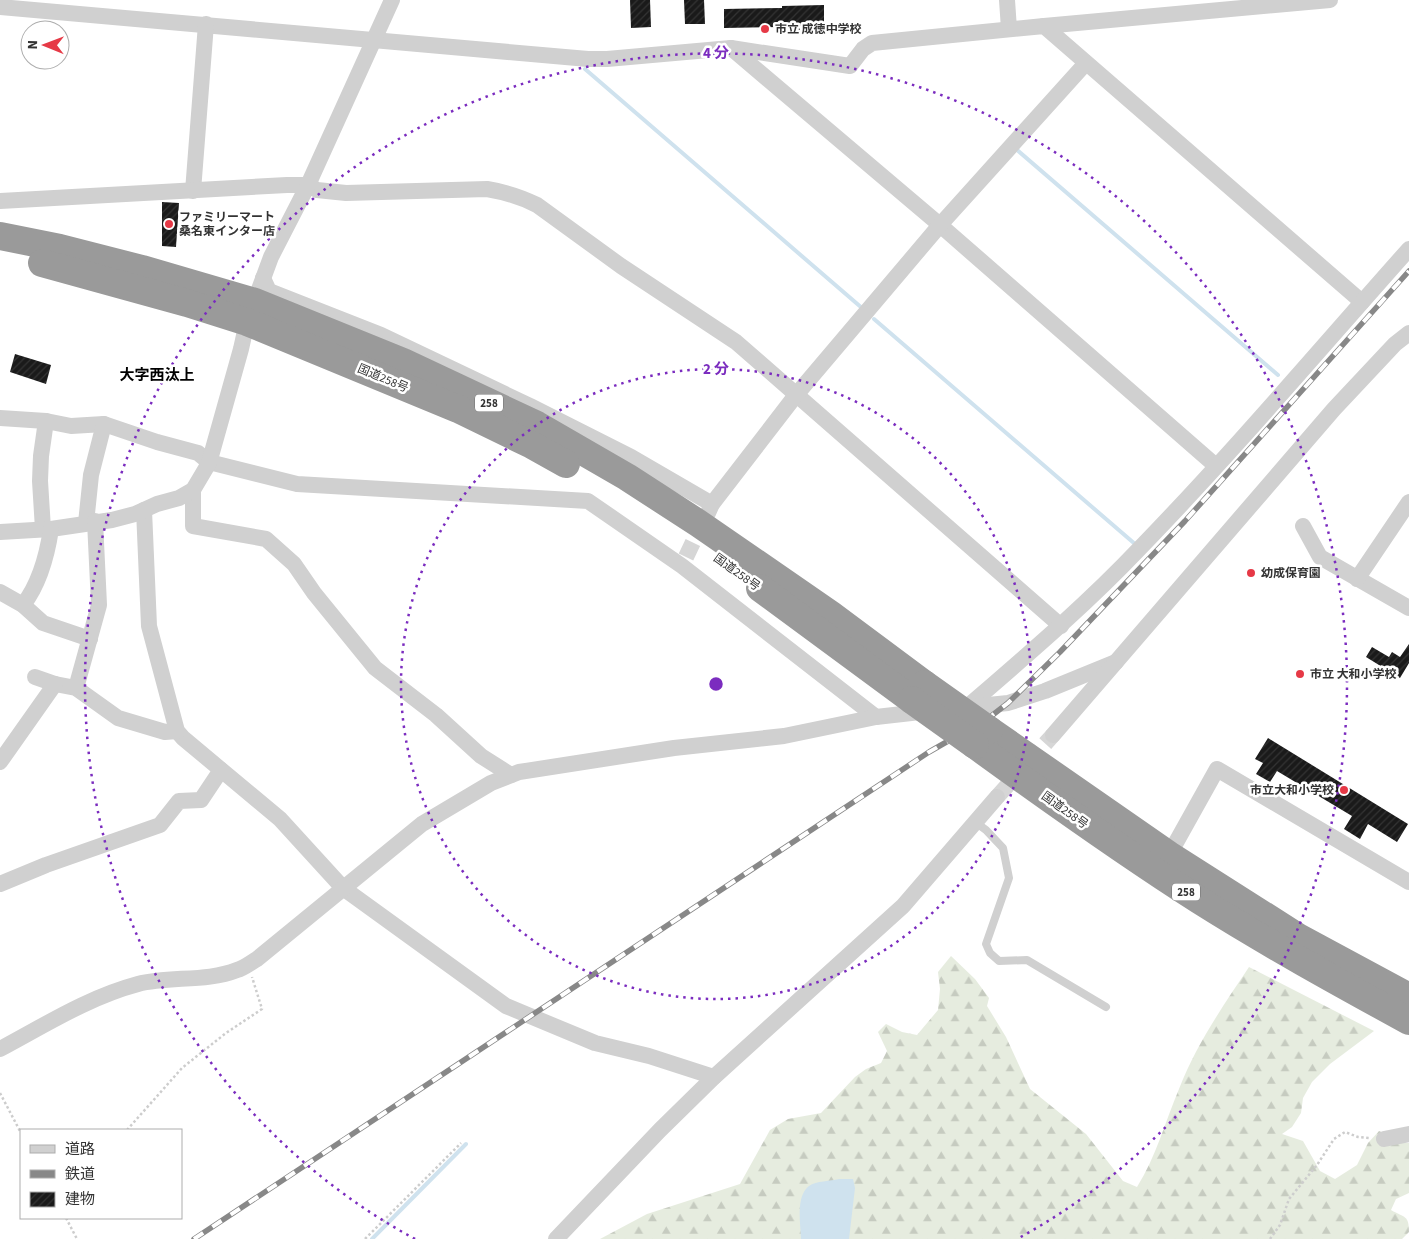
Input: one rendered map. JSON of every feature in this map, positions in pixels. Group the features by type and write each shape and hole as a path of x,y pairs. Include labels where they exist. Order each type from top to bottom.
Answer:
{"highway":[{"name":"国道258号","path":"0,236 60,248 255,301 403,362 537,425 626,477 698,523 830,614 918,692 982,738 1298,938 1409,997"},
{"name":"国道258号","path":"0,254 58,267 255,301"},
{"name":"国道258号","path":"982,738 1082,823 1200,900 1293,957 1409,1021"}],"street":[{"path":"0,532 47,529 112,520 180,498 193,490 209,462 255,301 271,257 308,185 392,0"},
{"path":"1007,0 1009,29"},
{"path":"0,6 588,59 731,48 850,66 863,49 872,43 1330,0"},
{"path":"193,191 206,24"},
{"path":"1044,26 1362,302"},
{"path":"731,48 940,225 1216,466"},
{"path":"255,301 269,291 381,336 530,406 631,457 710,508 796,395 940,225 1086,62"},
{"path":"0,201 308,185 317,190 346,193 487,189 505,192 522,198 537,205 621,266 736,342 1061,626"},
{"path":"967,707 1061,626 1140,549 1409,249"},
{"path":"1053,735 1334,409 1394,344 1409,333"},
{"path":"0,418 46,421 71,426 104,424 118,430 138,434 157,442 198,453 209,462 296,484 588,501 684,562 876,717"},
{"path":"23,605 32,593 47,554 47,529 40,481 46,421"},
{"path":"76,688 99,606 90,522 91,475 104,424"},
{"path":"193,490 193,526 266,539 294,564 320,600 375,668 436,715 481,756 511,775"},
{"path":"1357,579 1407,509"},
{"path":"144,510 149,626 177,731 182,738 280,819 343,888 506,1006 595,1043 649,1056 714,1077"},
{"path":"1303,526 1320,557 1409,608"},
{"path":"0,592 23,605 43,623 90,639"},
{"path":"0,1049 78,1007 109,993 141,984 204,977 237,970 249,964 422,824 492,783 519,772 674,748 784,736 876,717 1008,703 1045,691 1116,662"},
{"path":"35,677 55,684 76,688 118,718 165,732 177,731"},
{"path":"0,762 55,684"},
{"path":"1169,855 1217,769 1407,876"},
{"path":"0,884 46,864 160,825 179,800 201,800 221,770"},
{"path":"556,1239 660,1130 714,1077 904,906 998,797"},
{"path":"1384,1139 1409,1134"}],"lane":[{"path":"975,822 986,830 1003,848 1009,878 986,944 990,953 999,961 1027,960 1106,1007"}],"path":[{"path":"128,1129 182,1068 262,1009 249,964"},
{"path":"0,1093 20,1131"},
{"path":"1270,1239 1280,1225 1289,1199 1317,1166 1334,1139 1345,1132 1358,1137 1384,1139"},
{"path":"366,1239 461,1143"},
{"path":"67,1219 77,1239"}],"green space":[{"path":"951,956 975,979 989,998 987,1006 1006,1037 1030,1089 1086,1134 1123,1181 1137,1187 1155,1152 1193,1057 1229,996 1249,967 1374,1031 1330,1064 1312,1082 1303,1098 1301,1113 1292,1127 1282,1134 1303,1141 1320,1171 1335,1179 1357,1165 1368,1143 1379,1131 1391,1136 1396,1143 1409,1143 1409,1193 1396,1199 1391,1210 1407,1220 1409,1232 1402,1239 600,1239 647,1214 740,1184 770,1130 788,1119 821,1113 855,1077 866,1069 881,1063 887,1051 878,1032 886,1024 902,1032 917,1035 938,1010 940,989 938,972"}],"water":[{"path":"839,1179 853,1179 855,1188 849,1239 801,1239 800,1204 805,1191 809,1186 816,1183"}],"building":[{"path":"630,0 650,0 651,27 631,28"},
{"path":"684,0 704,0 705,24 685,24"},
{"path":"824,5 824,26 800,26 800,33 782,34 782,27 724,28 724,9"},
{"name":"ファミリーマート 桑名東インター店","path":"162,202 179,203 176,247 162,246"},
{"path":"15,354 51,365 46,384 10,372"},
{"path":"1409,644 1409,663 1400,678 1366,657 1372,647 1389,657 1392,652 1400,657"},
{"path":"1268,738 1408,824 1397,842 1368,824 1360,839 1344,829 1352,816 1277,771 1270,782 1256,774 1263,763 1255,759"}],"waterway":[{"path":"585,69 862,308"},
{"path":"1016,149 1278,375"},
{"path":"874,319 1135,544"},
{"path":"372,1239 466,1144"}],"tunnel":[{"path":"686,557 704,519"},
{"path":"997,797 1053,735"}],"railway":[{"path":"194,1239 929,752 990,717 1008,703 1060,652 1185,521 1409,271"}],"place":[{"name":"市立 成徳中学校","path":"765,29"},
{"name":"ファミリーマート 桑名東インター店","path":"169,224"},
{"name":"幼成保育園","path":"1251,573"},
{"name":"市立 大和小学校","path":"1300,674"},
{"name":"市立大和小学校","path":"1344,790"}],"district":[{"name":"大字西汰上","path":"157,375"}]}
